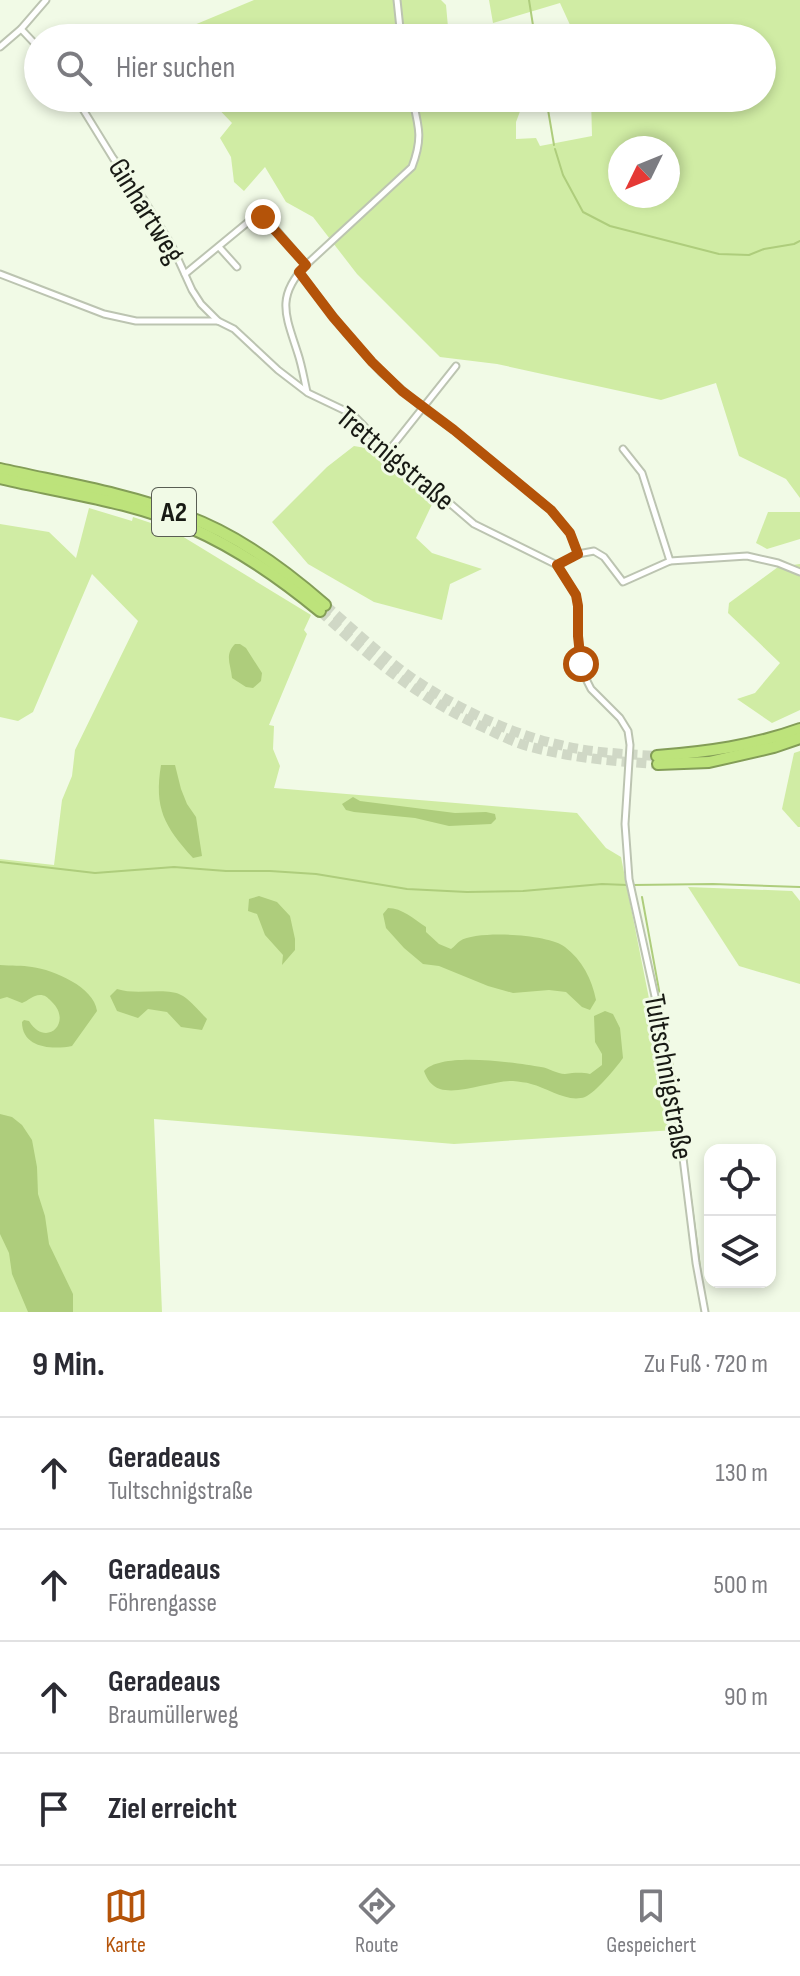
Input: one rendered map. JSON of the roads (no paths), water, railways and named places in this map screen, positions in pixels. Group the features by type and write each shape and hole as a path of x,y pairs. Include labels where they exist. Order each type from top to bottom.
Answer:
{"highway":[{"name":"A2","path":"0,469 153,504 223,532 301,584 323,608 250,558 189,526 105,501 0,478"},
{"path":"800,729 750,745 658,760 709,762 800,738"}],"street":[{"path":"25,24 46,0"},
{"path":"397,0 400,24"},
{"path":"0,47 24,26"},
{"path":"21,29 24,32"},
{"name":"Ginhartweg","path":"85,112 172,246 201,304 218,321 241,333 278,370 308,393"},
{"name":"Trettnigstraße","path":"415,112 419,148 412,167 306,265 289,289 285,314 308,393 352,414 403,470 474,524 557,565"},
{"path":"185,274 253,218 263,217 306,265"},
{"path":"219,246 237,267"},
{"path":"299,272 372,362 423,408 551,510 570,533 578,554"},
{"path":"0,274 104,314 136,321 218,321"},
{"path":"386,454 456,366"},
{"path":"623,449 642,473 670,561"},
{"path":"557,565 578,554 594,551 604,557 623,582 670,561 747,556 800,572"},
{"name":"Tultschnigstraße","path":"557,565 576,595 583,673 591,689 620,718 628,731 630,745 625,824 629,879 662,1028 705,1312"}],"waterway":[{"path":"529,0 533,24"},
{"path":"548,112 554,145"},
{"path":"555,149 563,175 583,212 610,226 719,254 749,255 800,241"},
{"path":"0,862 95,873 174,867 270,871 316,874 407,889 467,892 627,885"},
{"path":"633,885 800,887"},
{"path":"642,897 676,1083 701,1275"}],"tunnel":[{"path":"325,605 415,680 484,719 572,748 657,756"},
{"path":"320,611 378,662 417,691 504,737 524,745 574,756 658,764"}]}
